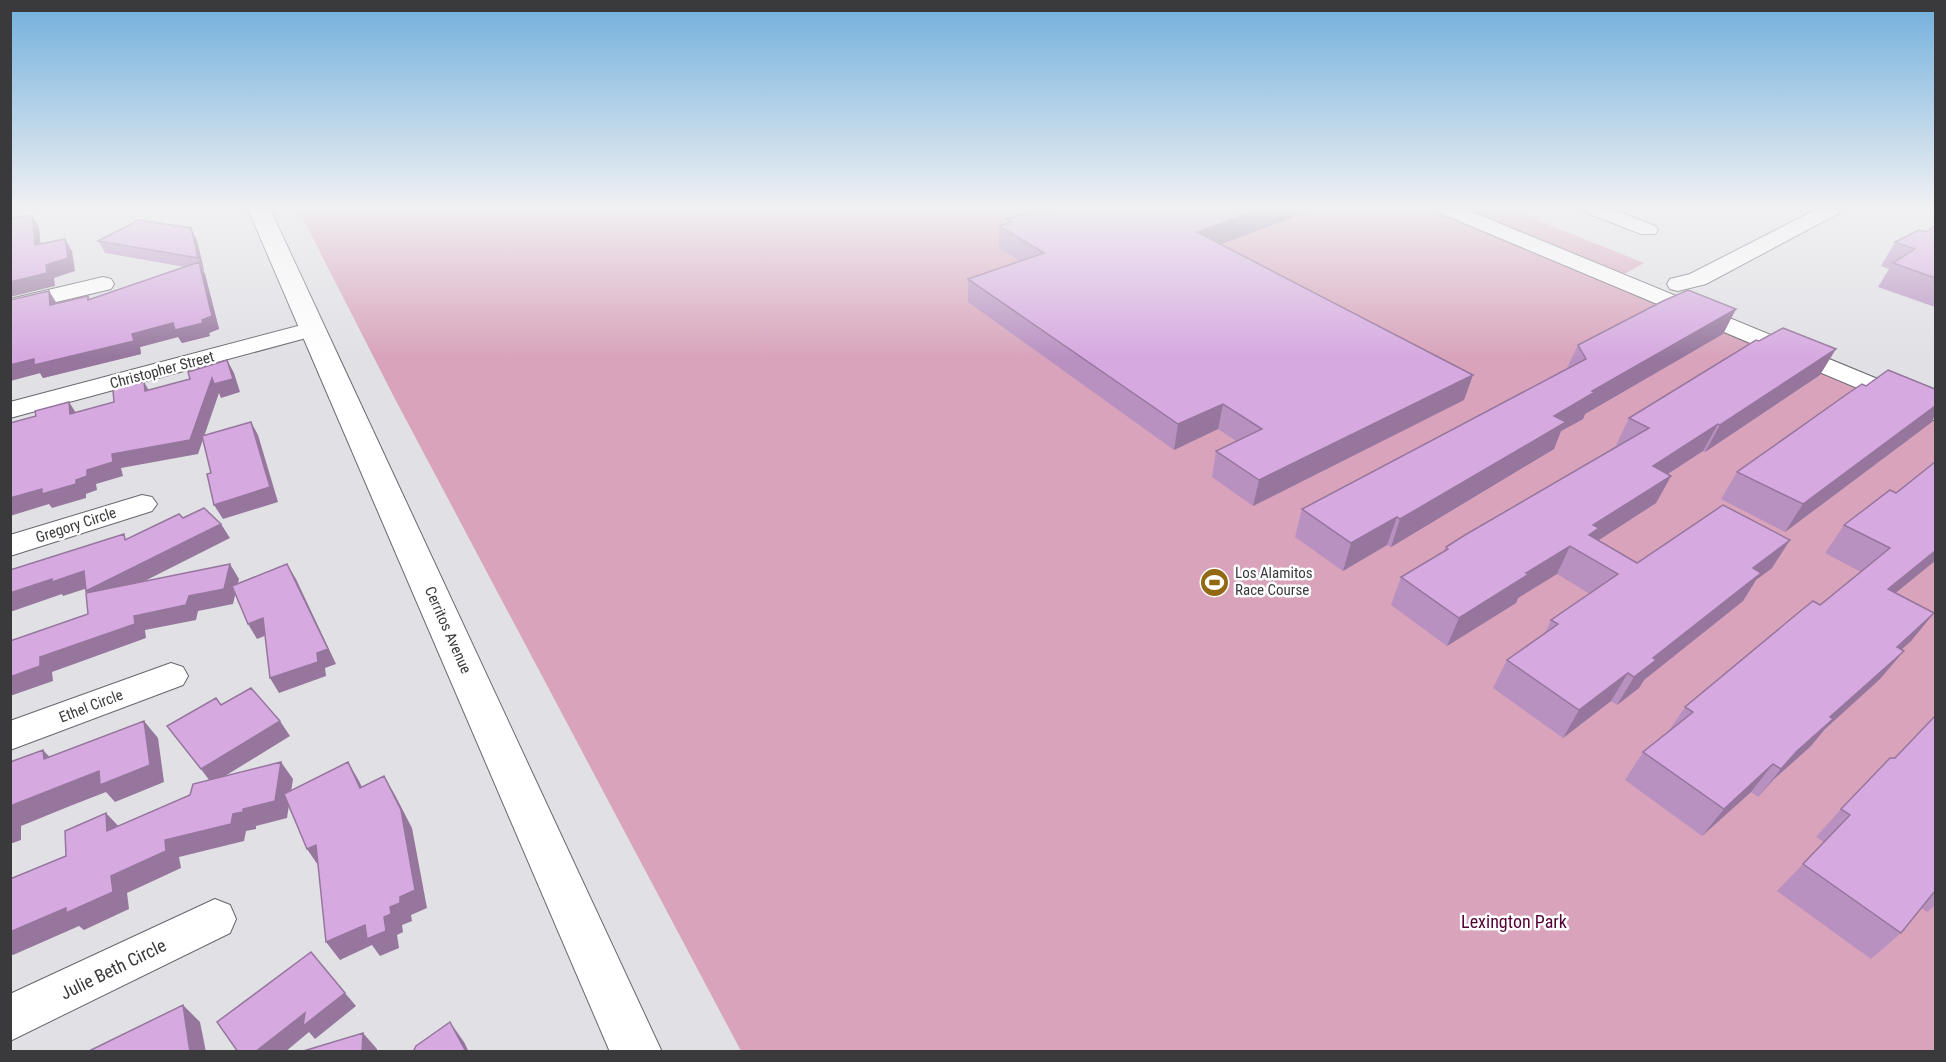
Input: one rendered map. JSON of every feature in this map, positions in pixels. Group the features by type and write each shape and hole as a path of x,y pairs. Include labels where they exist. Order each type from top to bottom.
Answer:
{"main road":[{"name":"Cerritos Avenue","path":"281,259 636,1052"}],"street":[{"path":"1566,259 1935,413"},
{"path":"1677,284 1698,279 1737,259"},
{"path":"10,306 103,284"},
{"name":"Christopher Street","path":"10,410 313,329"},
{"name":"Gregory Circle","path":"10,546 142,504"},
{"name":"Ethel Circle","path":"10,736 171,676"},
{"name":"Julie Beth Circle","path":"10,1018 215,919"}],"green space":[{"name":"Los Alamitos Race Course","path":"323,259 1633,259 1644,263 1619,277 1935,409 1935,1051 741,1051 394,397"}],"building":[{"path":"10,259 66,259 46,265 47,273 10,282"},
{"path":"1028,259 1248,259 1473,375 1259,480 1216,451 1262,429 1223,404 1178,424 968,279"},
{"path":"1900,259 1935,259 1935,278 1893,263"},
{"path":"199,262 212,316 202,320 203,323 175,330 173,323 132,334 134,341 34,365 34,359 10,365 10,300 49,291 50,305 88,296 88,300"},
{"path":"1688,290 1736,309 1592,391 1595,392 1554,416 1566,422 1400,519 1397,517 1351,543 1302,509 1586,359 1578,345"},
{"path":"1783,328 1836,349 1653,466 1671,476 1593,525 1599,528 1589,535 1637,563 1723,505 1790,540 1753,568 1761,573 1653,658 1656,660 1634,677 1628,673 1579,710 1507,660 1558,624 1551,620 1618,574 1570,546 1459,618 1401,577 1448,549 1446,547 1465,535 1649,428 1629,418 1756,340 1759,341"},
{"path":"227,360 233,379 214,384 212,378 190,440 112,454 113,462 87,470 87,476 76,480 76,484 42,494 42,489 10,498 10,423 36,416 35,411 69,402 70,414 114,402 113,390 144,382 145,391 190,379 188,372"},
{"path":"1888,370 1935,389 1935,406 1803,504 1737,472 1850,392 1862,384 1866,386"},
{"path":"251,422 270,487 214,505 207,474 211,473 202,436"},
{"path":"1935,462 1935,551 1888,589 1934,613 1897,647 1904,651 1830,717 1833,719 1797,751 1781,769 1773,764 1724,809 1643,752 1693,712 1685,707 1798,613 1813,601 1820,605 1890,548 1844,525 1890,490 1896,493"},
{"path":"204,508 221,524 86,591 84,571 10,593 10,570 124,534 125,540 179,514 183,518"},
{"path":"230,564 224,589 189,596 186,605 134,616 135,624 40,657 40,666 10,677 10,641 88,614 86,593"},
{"path":"287,564 328,649 317,653 318,662 270,678 263,618 248,624 232,586"},
{"path":"251,688 280,721 201,769 167,726 216,698 221,705"},
{"path":"1935,716 1935,891 1901,933 1803,864 1850,815 1841,809"},
{"path":"144,721 150,765 100,785 99,771 10,806 10,762 43,750 44,759"},
{"path":"281,762 275,801 243,809 243,812 233,814 231,824 165,840 166,851 111,876 113,892 66,913 66,908 10,932 10,879 66,856 65,831 106,813 107,831 190,795 193,784"},
{"path":"348,762 360,788 384,776 401,810 415,890 400,897 400,903 390,907 391,914 384,917 386,931 367,939 365,925 326,942 316,845 307,849 284,794"},
{"path":"311,952 345,993 303,1026 305,1013 255,1052 238,1052 217,1022"},
{"path":"183,1005 190,1052 87,1052"},
{"path":"450,1022 466,1052 413,1052 416,1046"},
{"path":"363,1033 362,1052 300,1052"}],"place":[{"name":"Los Alamitos Race Course","path":"1214,582"}],"park label":[{"name":"Lexington Park","path":"1514,921"}]}
